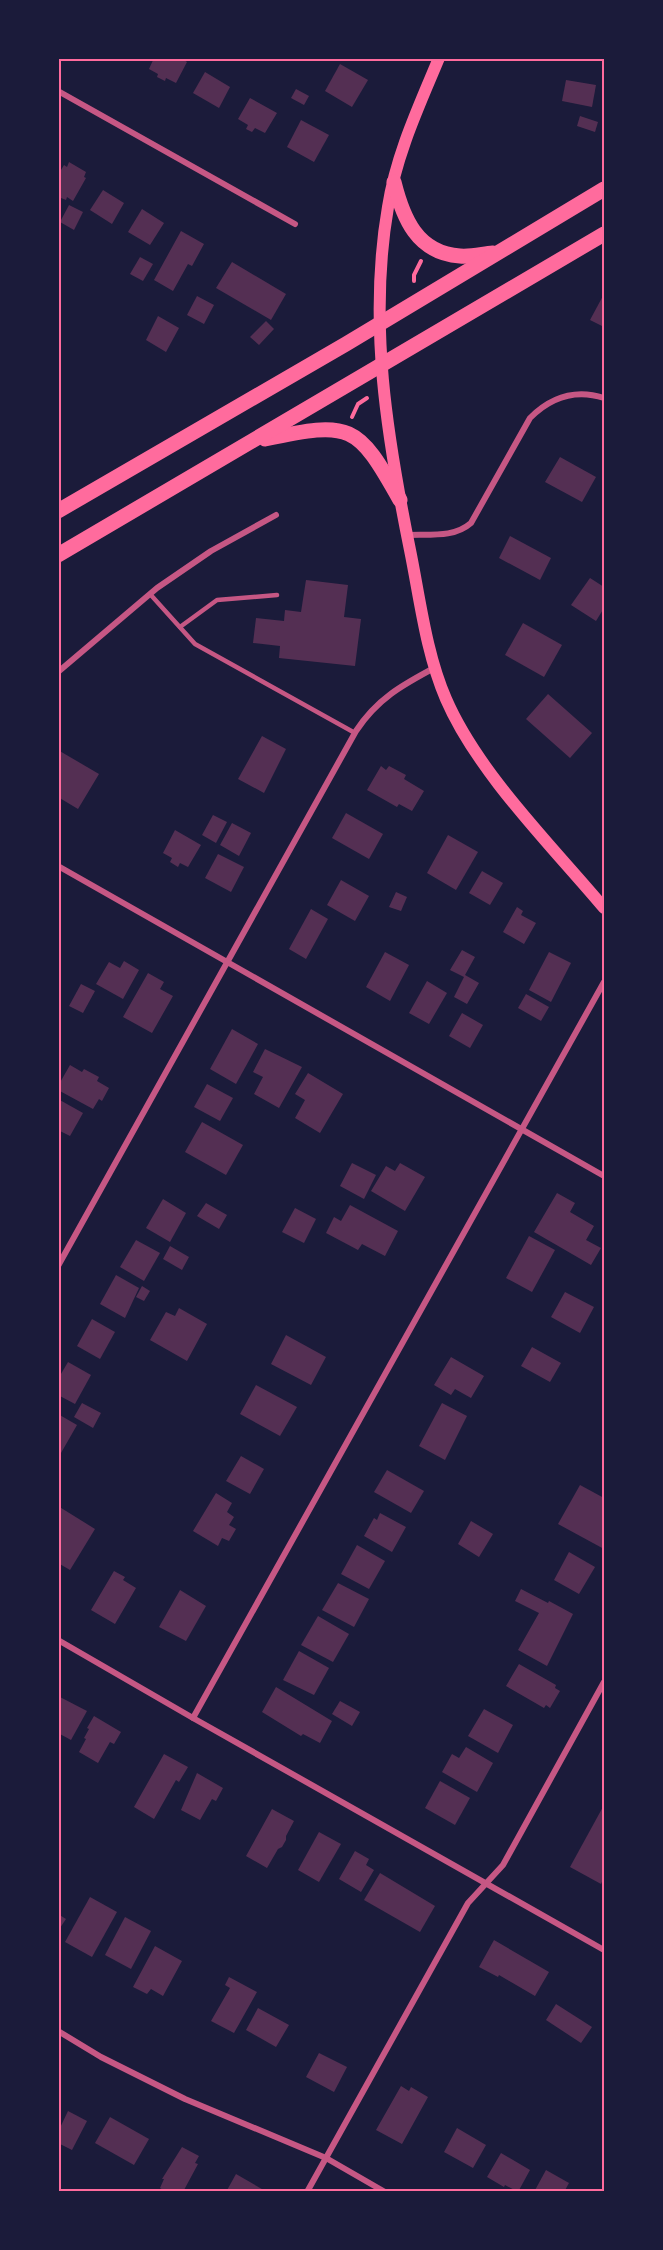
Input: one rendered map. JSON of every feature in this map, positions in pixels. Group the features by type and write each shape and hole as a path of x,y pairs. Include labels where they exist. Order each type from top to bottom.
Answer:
{"main road":[{"path":"439,58 412,123 394,182 388,206 380,280 381,365 392,458 400,500 429,645 446,698 480,758 604,908"},
{"path":"394,182 401,209 409,224 420,238 435,250 463,256 499,252"},
{"path":"58,511 604,189"},
{"path":"58,555 604,234"},
{"path":"250,442 312,429 346,432 358,437 372,451 400,500"}],"street":[{"path":"58,91 295,224"},
{"path":"407,535 448,534 462,531 471,523 530,418 541,406 561,396 578,394 604,398"},
{"path":"58,672 150,594 211,551 276,515"},
{"path":"58,1266 364,718 380,701 436,667"},
{"path":"58,866 604,1176"},
{"path":"193,1718 604,982"},
{"path":"58,1640 604,1950"},
{"path":"308,2192 468,1903 503,1865 604,1682"},
{"path":"58,2031 101,2057 185,2099 326,2158 385,2192"}],"lane":[{"path":"150,594 195,644 355,734"},
{"path":"180,627 218,600 277,595"}],"path":[{"path":"351,421 358,404 367,398"}],"building":[{"path":"154,58 181,58 187,62 176,83 157,77 158,74 149,69"},
{"path":"340,64 368,80 352,107 325,91"},
{"path":"205,72 230,87 219,108 193,93"},
{"path":"566,80 596,85 592,107 562,101"},
{"path":"296,89 309,96 304,105 291,98"},
{"path":"250,98 277,113 265,133 255,128 252,132 246,129 248,125 238,119"},
{"path":"580,116 598,122 595,132 577,126"},
{"path":"301,120 329,135 314,162 287,147"},
{"path":"69,162 86,172 84,177 86,178 73,201 67,197 66,200 61,198 58,203 58,175 64,165 67,167"},
{"path":"103,190 124,203 112,224 90,210"},
{"path":"69,205 83,212 74,230 60,222"},
{"path":"142,209 164,223 150,245 128,232"},
{"path":"181,231 204,244 192,266 188,264 173,291 154,280"},
{"path":"140,257 153,264 143,281 130,274"},
{"path":"232,262 286,294 271,320 216,288"},
{"path":"604,294 604,327 590,320"},
{"path":"197,296 214,305 204,324 187,315"},
{"path":"158,316 179,328 166,352 146,340"},
{"path":"266,321 274,329 259,345 250,337"},
{"path":"560,457 596,477 582,502 545,482"},
{"path":"510,536 551,558 540,580 499,558"},
{"path":"590,578 604,587 604,608 596,621 571,605"},
{"path":"306,580 348,585 344,617 361,619 355,666 279,658 280,646 253,643 256,618 284,621 285,610 301,612"},
{"path":"523,623 562,645 544,677 505,655"},
{"path":"548,694 592,733 570,758 526,719"},
{"path":"262,736 286,749 264,793 238,779"},
{"path":"58,750 99,774 78,809 58,797"},
{"path":"381,766 386,770 389,766 406,775 404,779 424,791 412,811 399,804 397,807 367,790"},
{"path":"346,813 383,834 369,859 332,838"},
{"path":"213,815 227,822 216,843 202,835"},
{"path":"232,823 251,833 239,856 220,845"},
{"path":"175,830 201,845 188,867 180,863 178,867 170,862 172,858 163,853"},
{"path":"448,835 478,852 456,890 427,873"},
{"path":"218,854 244,867 231,892 205,878"},
{"path":"482,871 503,883 490,905 469,893"},
{"path":"341,880 369,896 355,921 327,905"},
{"path":"396,892 407,897 401,911 389,907"},
{"path":"517,907 523,911 521,915 536,923 524,944 503,932"},
{"path":"311,909 328,919 306,959 289,949"},
{"path":"462,950 475,957 465,975 479,983 467,1004 454,997 464,977 450,970"},
{"path":"385,952 409,965 390,1001 366,987"},
{"path":"549,952 571,963 551,1002 529,990"},
{"path":"124,961 139,970 123,999 96,984 109,962 120,968"},
{"path":"148,973 164,982 160,989 173,996 152,1033 123,1017"},
{"path":"427,981 447,993 429,1024 409,1013"},
{"path":"81,984 95,991 83,1013 69,1006"},
{"path":"526,994 549,1007 541,1021 518,1008"},
{"path":"462,1013 483,1025 470,1048 449,1036"},
{"path":"232,1029 258,1044 236,1084 210,1069"},
{"path":"265,1049 302,1067 279,1108 254,1094 263,1077 253,1072"},
{"path":"70,1065 82,1072 84,1069 99,1077 97,1081 109,1088 102,1101 99,1099 93,1109 58,1090"},
{"path":"308,1073 343,1094 320,1133 295,1118 305,1100 295,1094"},
{"path":"207,1084 233,1098 220,1121 194,1107"},
{"path":"58,1099 83,1113 70,1136 58,1130"},
{"path":"202,1122 243,1145 226,1175 185,1152"},
{"path":"352,1163 376,1175 364,1199 340,1186"},
{"path":"400,1163 425,1177 405,1211 371,1191 386,1166 395,1171"},
{"path":"557,1193 575,1203 570,1212 594,1226 586,1240 601,1248 591,1265 534,1232"},
{"path":"163,1199 186,1213 170,1242 146,1228"},
{"path":"206,1203 227,1215 219,1229 197,1216"},
{"path":"350,1205 398,1231 385,1256 362,1244 358,1250 326,1233 334,1217 341,1221"},
{"path":"295,1208 316,1219 304,1243 282,1232"},
{"path":"529,1236 555,1250 532,1292 506,1278"},
{"path":"136,1240 160,1253 144,1281 120,1267"},
{"path":"170,1246 189,1257 182,1270 163,1259"},
{"path":"116,1275 139,1288 125,1318 100,1304"},
{"path":"142,1286 150,1291 144,1301 136,1297"},
{"path":"565,1292 594,1307 580,1333 551,1317"},
{"path":"179,1308 207,1324 187,1361 150,1340 166,1312 175,1316"},
{"path":"92,1319 115,1332 100,1359 77,1346"},
{"path":"286,1335 326,1357 311,1385 271,1364"},
{"path":"532,1347 561,1363 550,1382 521,1366"},
{"path":"451,1357 484,1376 471,1398 455,1389 451,1395 434,1385"},
{"path":"68,1362 91,1375 75,1404 58,1395 58,1379"},
{"path":"256,1385 297,1407 280,1436 240,1414"},
{"path":"82,1403 101,1413 93,1428 74,1417"},
{"path":"442,1403 467,1416 445,1460 419,1446"},
{"path":"58,1414 77,1425 61,1453 58,1452"},
{"path":"241,1456 264,1469 250,1494 226,1481"},
{"path":"387,1470 424,1491 411,1513 374,1492"},
{"path":"580,1485 604,1498 604,1549 558,1524"},
{"path":"216,1493 232,1503 227,1512 234,1517 229,1525 236,1529 229,1541 222,1538 218,1546 193,1531"},
{"path":"58,1506 95,1529 70,1570 58,1563"},
{"path":"380,1513 406,1527 392,1552 364,1536 374,1518 377,1520"},
{"path":"471,1521 493,1534 479,1557 458,1544"},
{"path":"357,1545 385,1561 369,1589 341,1574"},
{"path":"569,1552 595,1567 579,1594 554,1580"},
{"path":"114,1571 125,1577 123,1580 136,1588 115,1624 91,1610"},
{"path":"338,1583 369,1599 354,1627 322,1610"},
{"path":"521,1589 573,1614 547,1666 518,1650 539,1613 515,1601"},
{"path":"180,1590 206,1606 186,1641 159,1627"},
{"path":"318,1616 349,1634 333,1662 301,1645"},
{"path":"299,1651 329,1668 314,1695 283,1680"},
{"path":"519,1664 556,1685 555,1688 560,1691 550,1708 546,1705 544,1708 506,1686"},
{"path":"276,1687 332,1721 320,1743 303,1734 301,1736 262,1712"},
{"path":"58,1696 87,1711 71,1740 58,1733"},
{"path":"340,1701 360,1712 352,1726 332,1714"},
{"path":"484,1709 513,1725 498,1753 468,1736"},
{"path":"94,1716 121,1732 114,1744 110,1742 98,1763 79,1752 86,1739 84,1738 89,1729 87,1728"},
{"path":"466,1747 493,1763 477,1792 442,1772 452,1754 459,1758"},
{"path":"164,1754 188,1767 179,1782 176,1780 154,1819 134,1807"},
{"path":"197,1773 223,1788 216,1801 212,1799 200,1820 181,1810"},
{"path":"440,1781 470,1798 455,1825 425,1808"},
{"path":"604,1805 604,1877 601,1884 570,1867"},
{"path":"272,1809 294,1821 282,1847 278,1849 267,1868 246,1856"},
{"path":"319,1832 341,1844 319,1882 298,1870"},
{"path":"355,1851 369,1859 366,1865 374,1870 361,1892 339,1879"},
{"path":"380,1873 435,1906 420,1932 364,1900"},
{"path":"90,1897 117,1912 92,1957 65,1942"},
{"path":"58,1914 66,1919 58,1931"},
{"path":"125,1917 151,1931 131,1969 105,1955"},
{"path":"494,1940 549,1972 535,1996 499,1975 498,1977 479,1967"},
{"path":"155,1946 182,1961 163,1996 151,1989 147,1994 133,1987"},
{"path":"229,1977 257,1992 234,2033 211,2021 230,1988 225,1985"},
{"path":"556,2004 592,2027 581,2043 546,2020"},
{"path":"258,2008 289,2025 276,2047 246,2030"},
{"path":"319,2053 347,2067 334,2092 306,2077"},
{"path":"401,2086 409,2091 411,2087 428,2097 402,2144 376,2130"},
{"path":"68,2111 87,2121 72,2150 58,2143 58,2132"},
{"path":"110,2117 149,2139 134,2165 95,2143"},
{"path":"457,2128 486,2145 473,2168 444,2152"},
{"path":"182,2147 199,2156 195,2163 198,2164 184,2190 166,2192 160,2188 164,2179 162,2179"},
{"path":"501,2153 530,2170 518,2192 487,2177"},
{"path":"546,2170 569,2183 564,2192 534,2192"},
{"path":"236,2174 267,2192 226,2192"}]}
